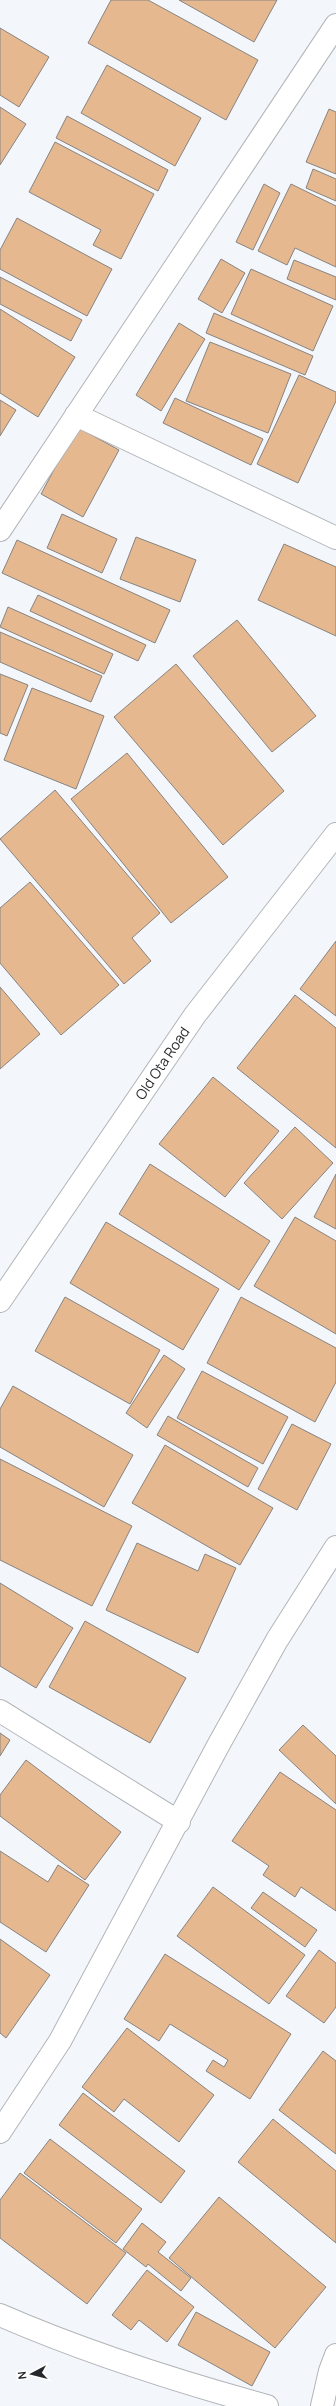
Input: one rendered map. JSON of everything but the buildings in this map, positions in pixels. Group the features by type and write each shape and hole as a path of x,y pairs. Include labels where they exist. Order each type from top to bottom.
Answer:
{"street":[{"path":"0,530 336,25"},
{"path":"76,415 336,538"},
{"name":"Old Ota Road","path":"0,1301 195,1015 336,834"},
{"path":"0,2132 60,2041 180,1822 219,1744 277,1640 336,1547"},
{"path":"0,1711 180,1822"},
{"path":"0,2315 161,2377 267,2406"},
{"path":"322,2406 330,2371 336,2355"}]}
